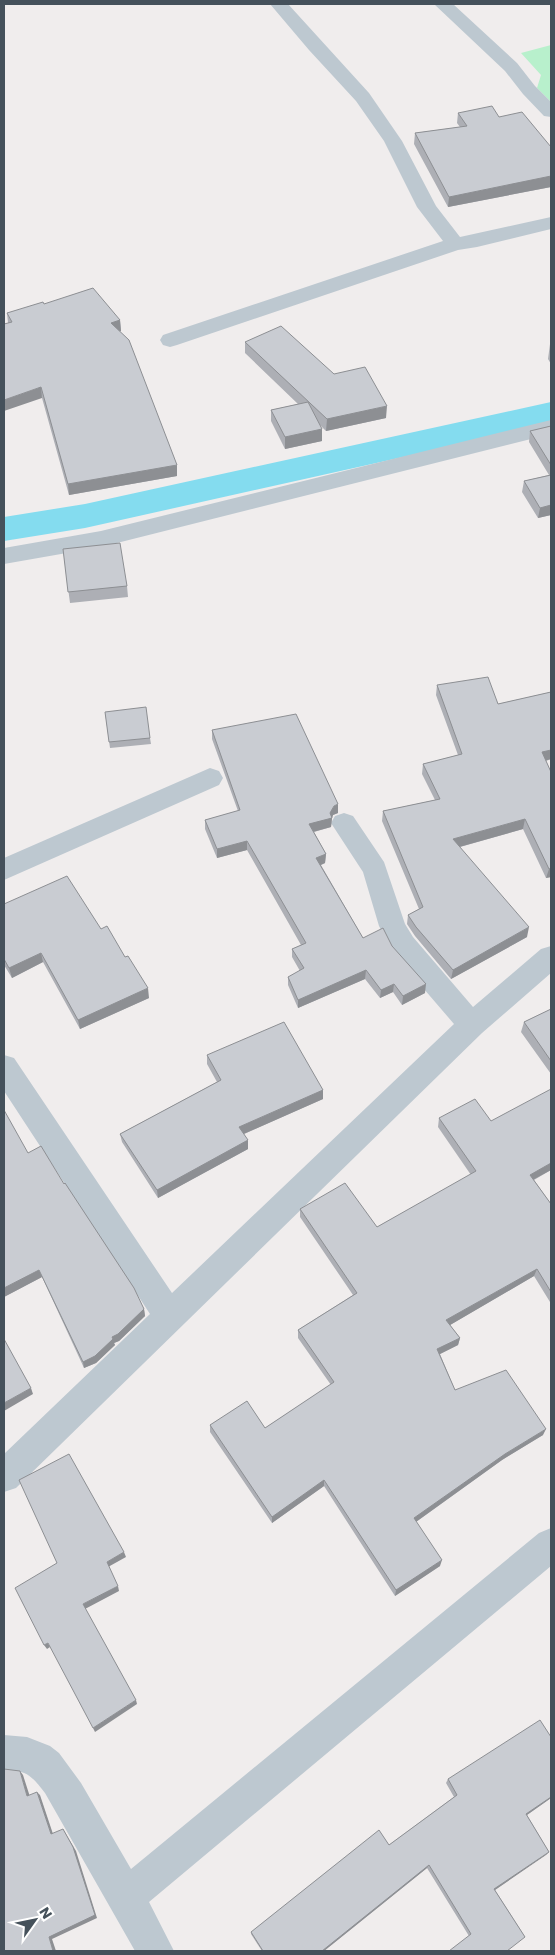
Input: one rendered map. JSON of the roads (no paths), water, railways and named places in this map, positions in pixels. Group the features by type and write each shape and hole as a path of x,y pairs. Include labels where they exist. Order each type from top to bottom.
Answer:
{"street":[{"path":"279,4 367,103 393,141 427,207 454,244"},
{"path":"443,4 511,68 551,112"},
{"path":"170,340 454,244 477,241 551,222"},
{"path":"4,556 101,539 551,426"},
{"path":"4,869 210,778"},
{"path":"344,822 375,869 392,926 403,945 472,1025"},
{"path":"4,1476 355,1140 472,1025 551,957"},
{"path":"4,1067 169,1316"},
{"path":"127,1896 551,1545"},
{"path":"4,1753 18,1752 30,1755 45,1765 62,1786 127,1896 155,1951"}],"waterway":[{"path":"4,529 85,516 551,413"}]}
